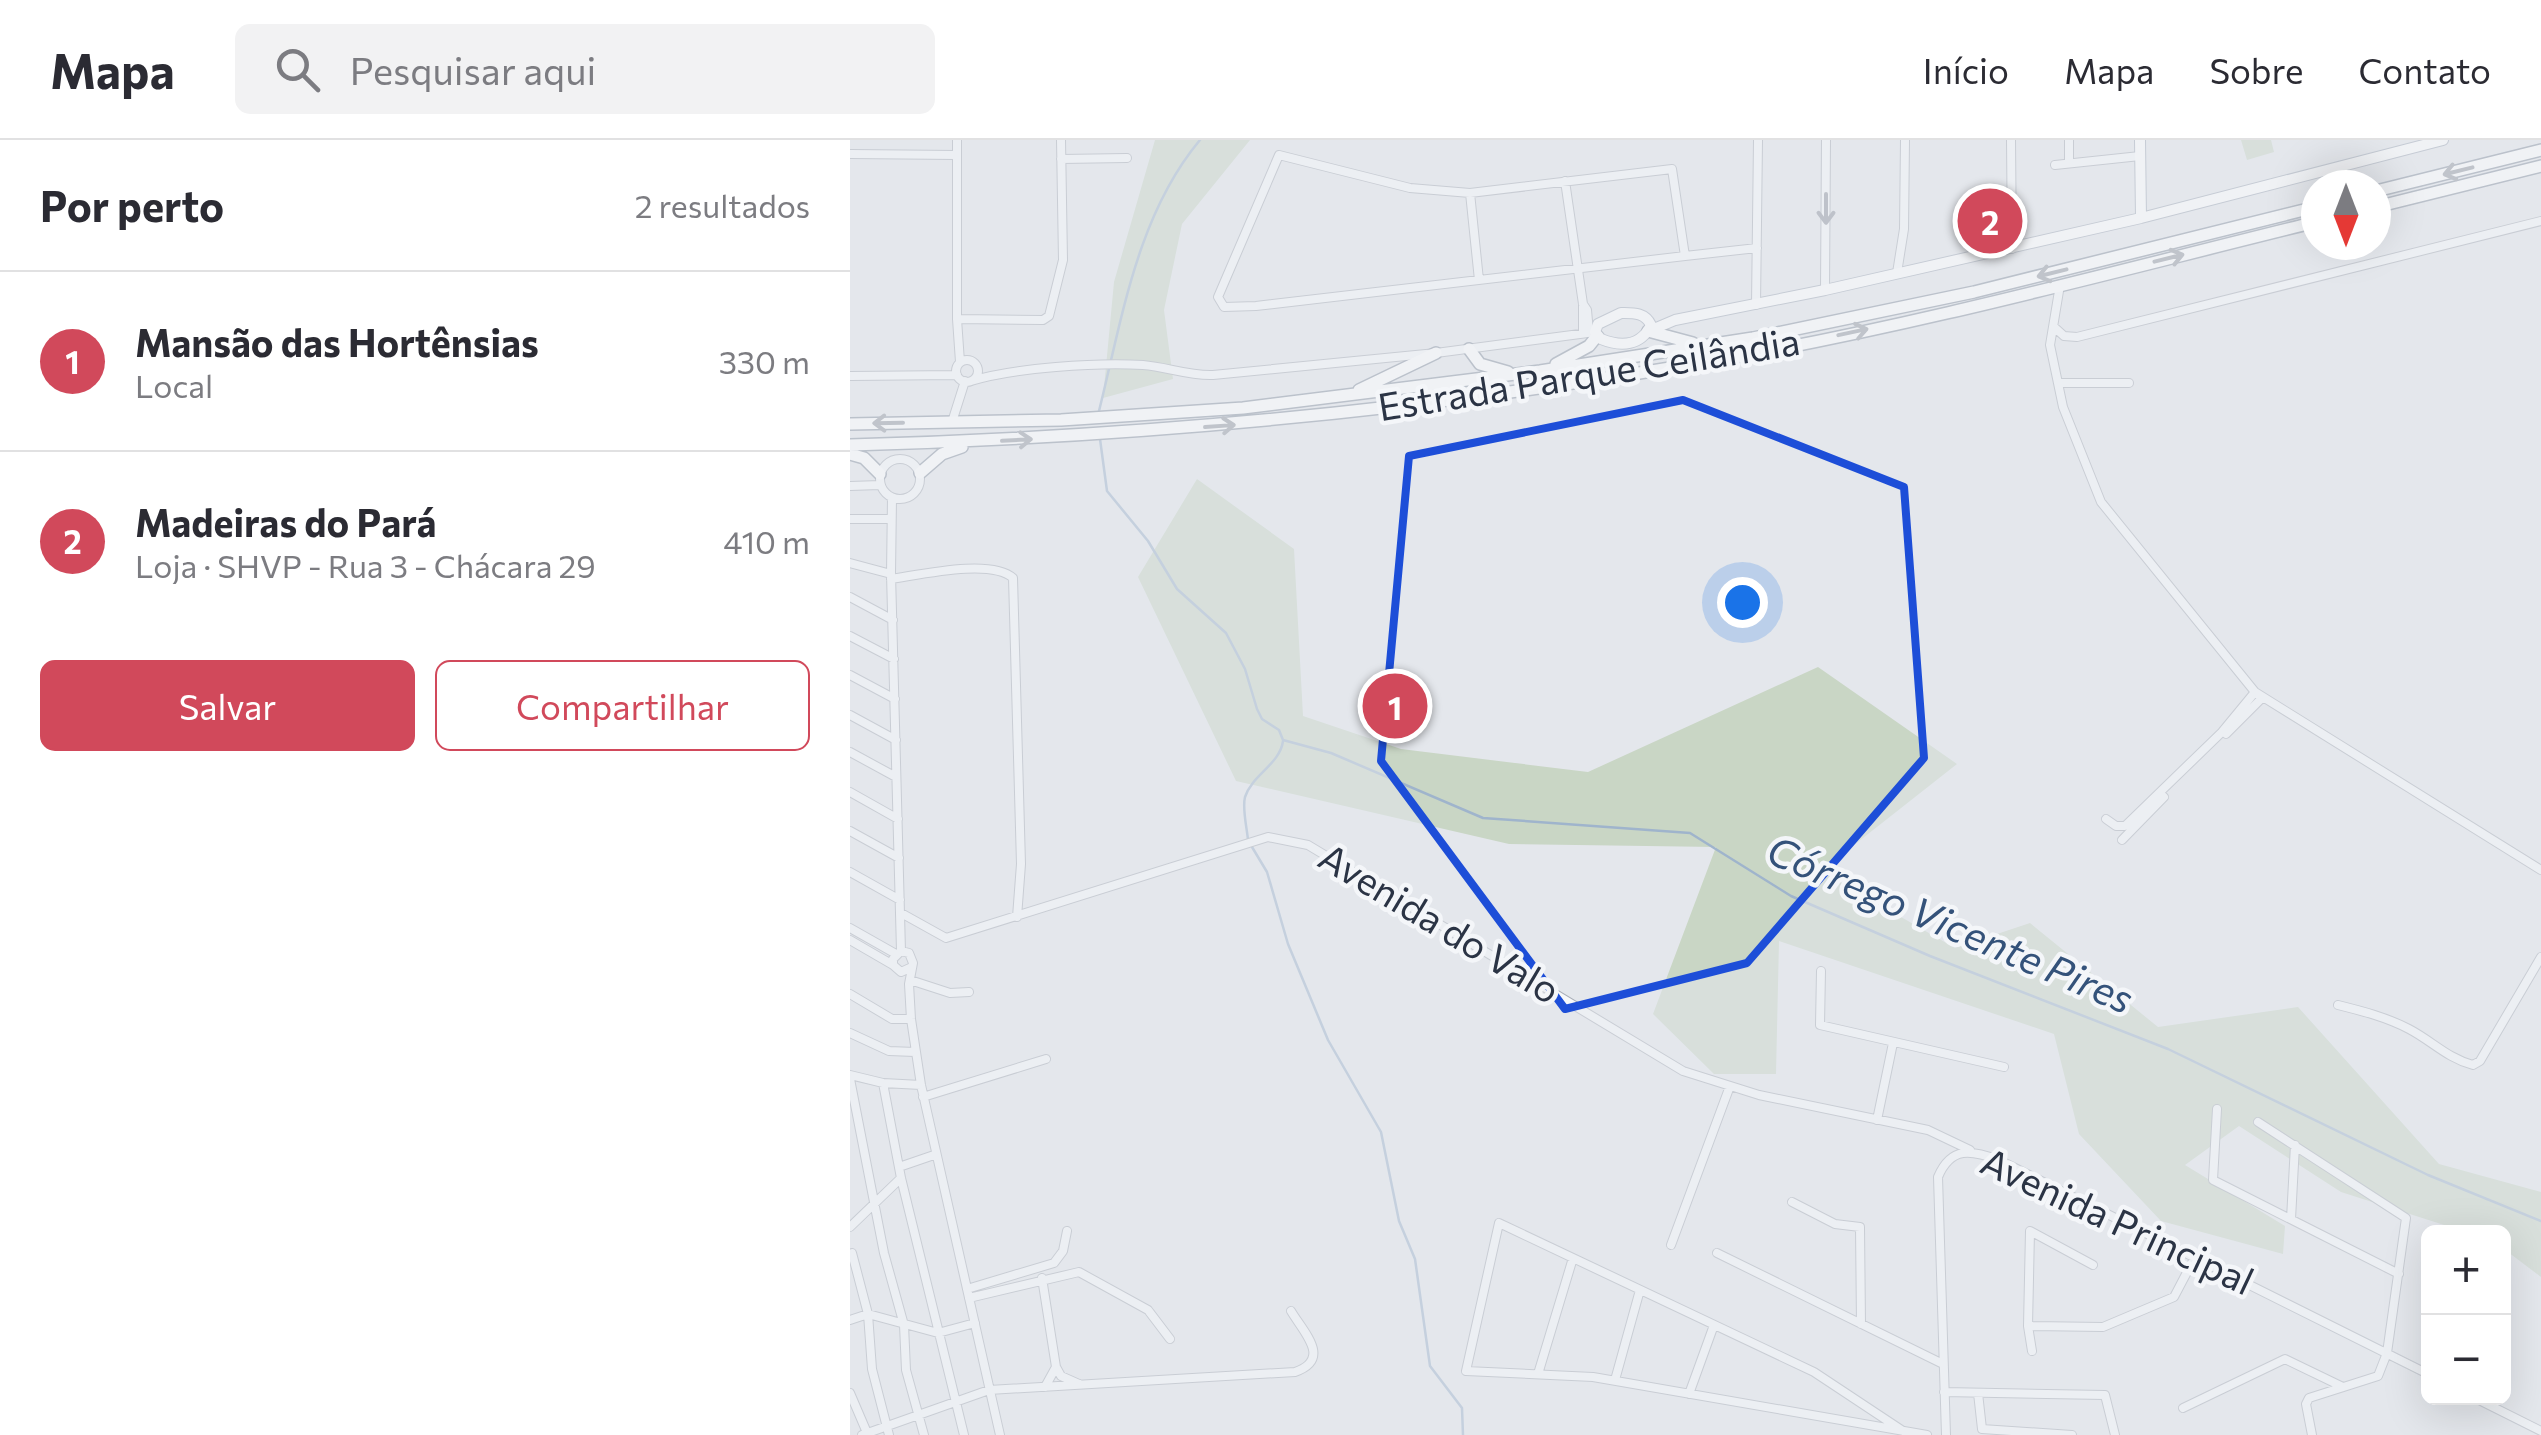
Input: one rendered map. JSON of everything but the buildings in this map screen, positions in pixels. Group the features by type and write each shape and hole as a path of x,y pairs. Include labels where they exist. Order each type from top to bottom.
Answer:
{"highway":[{"path":"2391,188 2541,150"},
{"path":"2391,203 2541,166"},
{"name":"Estrada Parque Ceilândia","path":"850,424 1090,418 1242,408 1534,372 1707,346 1974,292 2301,210"},
{"name":"Estrada Parque Ceilândia","path":"850,445 984,442 1266,423 1712,361 2060,285 2301,226"},
{"path":"1648,327 1707,346"},
{"path":"1469,349 1480,364 1498,372 1534,372 1578,353 1591,333"},
{"path":"1346,396 1436,354"},
{"path":"920,473 942,454 984,442"},
{"path":"850,454 864,458 880,479"}],"main road":[{"path":"1648,327 1638,314 1621,313 1602,320 1591,333 1607,342 1626,344 1637,341 1648,327 1674,320 1825,290 1898,267 2012,248 2141,218 2444,140"},
{"path":"2140,141 2141,218"}],"street":[{"path":"957,140 960,362 956,368 964,379"},
{"path":"957,320 1042,320 1049,316 1063,260 1061,140"},
{"path":"1756,305 1758,140"},
{"path":"1825,290 1826,140"},
{"path":"1898,267 1904,229 1905,140"},
{"path":"2011,140 2012,248"},
{"path":"2069,140 2069,163"},
{"path":"850,154 957,156"},
{"path":"1685,256 1672,169 1470,193 1410,188 1280,155 1218,301 1224,307 1256,306 1757,248"},
{"path":"2055,165 2140,156"},
{"path":"1061,159 1127,158"},
{"path":"850,376 964,379 996,373 1134,365 1199,376 1436,354 1591,333 1582,304 1565,181"},
{"path":"1470,193 1479,280"},
{"path":"2054,327 2064,336 2077,337 2541,221"},
{"path":"2060,285 2050,345 2063,407 2101,502 2259,695 2541,870"},
{"path":"959,338 977,374 964,379"},
{"path":"960,362 972,362 996,373"},
{"path":"952,422 964,379"},
{"path":"2058,382 2129,383"},
{"path":"880,479 887,462 900,458 912,462 920,473 920,486 911,496 892,498"},
{"path":"850,486 880,479"},
{"path":"880,479 892,498 902,934 897,968"},
{"path":"850,520 890,519"},
{"path":"850,563 891,576 998,570 1013,578 1021,864 1017,917"},
{"path":"850,597 892,620"},
{"path":"850,636 894,660"},
{"path":"850,675 895,700"},
{"path":"2106,818 2116,826 2125,826 2259,695"},
{"path":"2122,840 2259,695"},
{"path":"850,715 896,740"},
{"path":"850,752 896,777"},
{"path":"850,792 898,818"},
{"path":"850,832 899,858"},
{"name":"Avenida do Valo","path":"901,913 946,938 1268,837 1308,845 1683,1071 1759,1095 1928,1130 1970,1150"},
{"path":"850,872 900,900"},
{"path":"850,928 902,953 912,967 911,1020 923,1098 1000,1435"},
{"path":"850,940 897,968 909,982 950,993 968,992"},
{"path":"2338,1004 2409,1029 2452,1060 2473,1064 2480,1061 2541,956"},
{"path":"897,968 912,967"},
{"path":"1822,972 1820,1025 2004,1067"},
{"path":"850,994 892,1019 911,1020"},
{"path":"850,1033 890,1051 916,1052"},
{"path":"1876,1120 1893,1043"},
{"path":"923,1098 1046,1059"},
{"path":"921,1085 850,1077 874,1204 904,1325 906,1370 924,1435"},
{"path":"883,1083 901,1178 964,1435"},
{"path":"1671,1245 1730,1086"},
{"path":"2217,1109 2213,1180 2399,1274"},
{"path":"2258,1122 2403,1215 2406,1223 2387,1354 2378,1376 2309,1398 2306,1404 2312,1435"},
{"path":"2291,1220 2295,1145"},
{"name":"Avenida Principal","path":"1946,1435 1938,1177 1952,1156 1970,1150 1999,1160 2421,1371"},
{"path":"899,1166 934,1155"},
{"path":"850,1227 901,1178"},
{"path":"1792,1202 1836,1224 1860,1227 1861,1324"},
{"path":"1903,1431 1814,1372 1498,1223 1466,1371 1615,1380 1688,1394 1926,1435"},
{"path":"968,1294 1054,1263 1063,1251 1067,1231"},
{"path":"2032,1351 2028,1326 2030,1231 2093,1265"},
{"path":"852,1253 868,1314 872,1369 888,1430"},
{"path":"1717,1253 1943,1364"},
{"path":"1538,1374 1573,1258"},
{"path":"2028,1326 2104,1327 2174,1297 2195,1258"},
{"path":"968,1294 1079,1272 1148,1310 1170,1339"},
{"path":"1042,1278 1056,1367 1061,1376 1079,1384"},
{"path":"1615,1380 1640,1290"},
{"path":"850,1392 866,1434 888,1430 919,1414 990,1390 1295,1372 1314,1361 1313,1348 1291,1311"},
{"path":"850,1320 868,1314 938,1332 975,1322"},
{"path":"1688,1394 1714,1324"},
{"path":"2183,1408 2285,1360 2343,1388"},
{"path":"1045,1387 1056,1367"},
{"path":"1944,1392 2106,1394 2115,1435"},
{"path":"1978,1393 1982,1429 2072,1435"},
{"path":"2490,1405 2540,1429"}],"highlighted area":[{"path":"1683,400 1904,487 1924,758 1747,963 1565,1009 1381,761 1409,456"}],"green space":[{"path":"1155,140 1250,140 1182,224 1164,310 1173,379 1103,398 1114,282"},
{"path":"2241,140 2271,140 2274,152 2247,160"},
{"path":"1197,479 1294,549 1303,716 1401,749 1588,772 1818,667 1957,764 1821,871 1955,948 2030,923 2158,1027 2298,1007 2439,1164 2541,1192 2541,1277 2511,1254 2511,1225 2444,1225 2341,1192 2239,1126 2185,1165 2285,1226 2283,1254 2161,1221 2079,1134 2054,1034 1779,941 1776,1074 1714,1074 1653,1014 1716,847 1509,844 1236,781 1138,577"}],"waterway":[{"name":"Córrego Vicente Pires","path":"1099,411 1124,305 1146,234 1179,169 1200,140"},
{"name":"Córrego Vicente Pires","path":"1100,439 1107,491 1148,541 1177,589 1226,633 1245,669 1262,719 1279,730 1283,740 1331,753 1483,818 1690,833 1791,896 1930,956 2168,1049 2428,1175 2541,1221"},
{"path":"1248,840 1245,797 1277,756 1283,741"},
{"path":"1252,847 1267,872 1288,944 1328,1040 1381,1132 1399,1221 1415,1259 1430,1366 1462,1408 1463,1435"}],"place":[{"name":"Madeiras do Pará","path":"1990,221"},
{"name":"Mansão das Hortênsias","path":"1395,706"}]}
